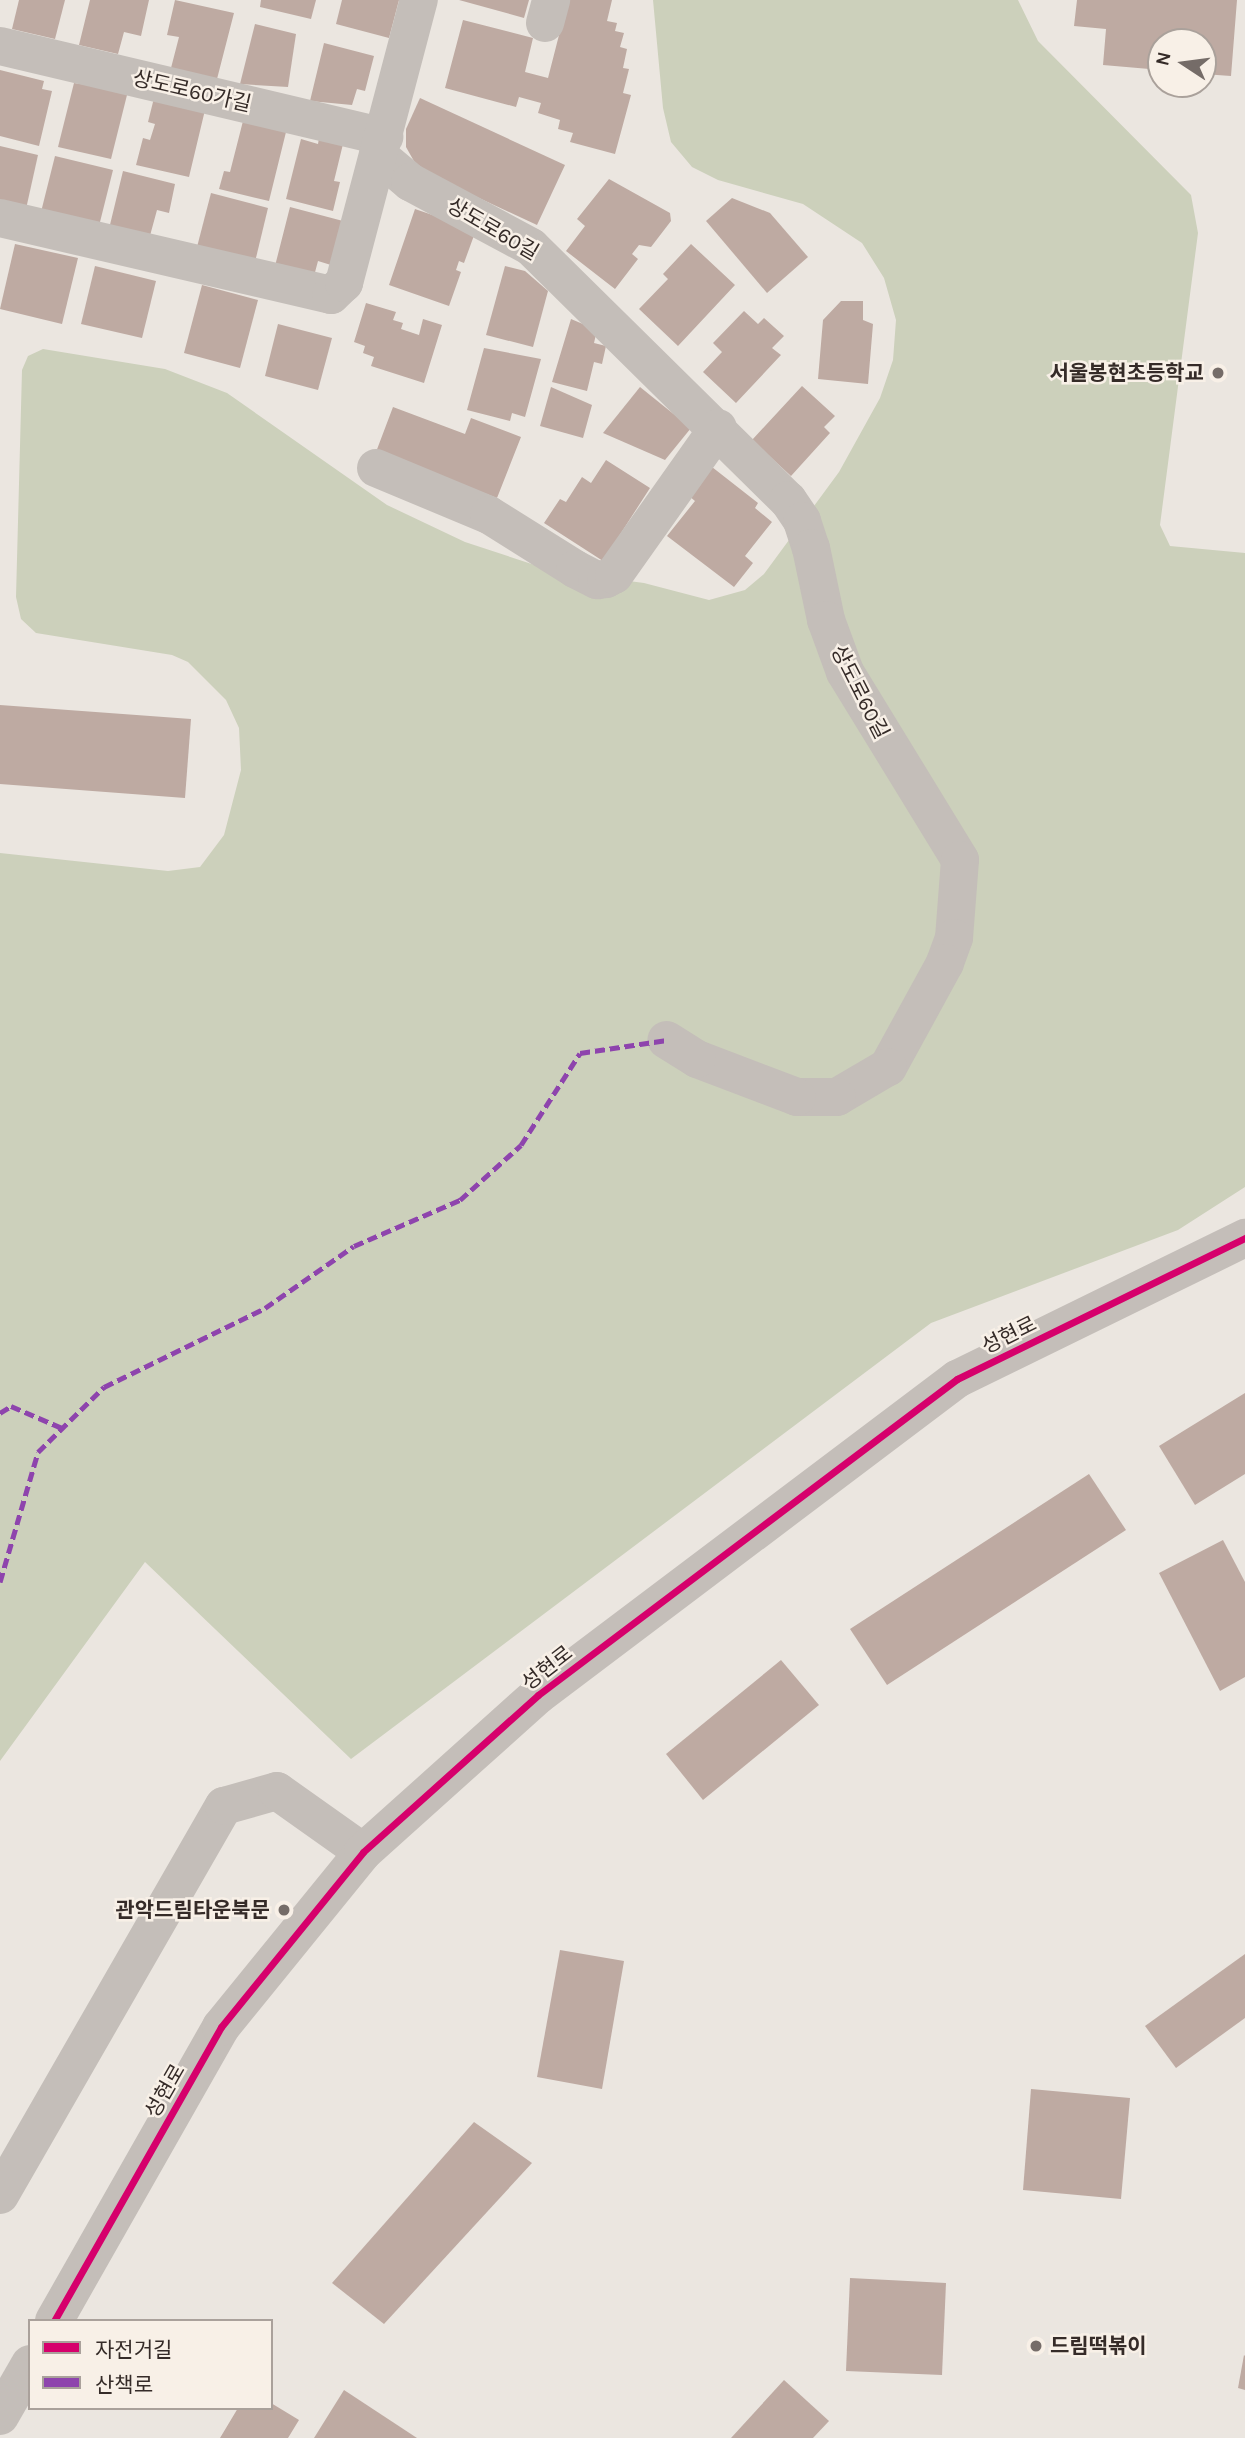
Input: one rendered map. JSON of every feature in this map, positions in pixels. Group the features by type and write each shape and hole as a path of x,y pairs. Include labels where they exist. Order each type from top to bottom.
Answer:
{"street":[{"path":"0,218 331,295 344,283 419,0"},
{"name":"상도로60가길","path":"0,46 381,146"},
{"name":"상도로60길","path":"381,146 410,182 531,247 718,428 802,521 826,620 845,673 960,860 959,925 945,963 888,1067 837,1097 796,1097 697,1059 667,1040"},
{"path":"376,468 489,515 575,569 597,580 607,579 614,575 718,428"},
{"name":"성현로","path":"55,2319 222,2027 363,1852 538,1695 957,1379 1245,1238"},
{"path":"0,2195 224,1806 276,1791 363,1852"},
{"path":"0,2416 28,2367"}],"green space":[{"path":"653,0 1018,0 1038,41 1191,195 1198,233 1160,525 1170,546 1245,553 1245,1187 1178,1230 931,1323 351,1759 145,1562 0,1761 0,853 168,871 200,867 224,835 241,770 239,728 226,700 188,662 172,655 36,633 21,619 16,597 22,370 28,356 43,349 165,369 227,393 387,505 465,542 553,571 644,583 709,600 745,590 764,574 839,472 880,398 893,360 896,320 884,278 862,243 803,204 718,180 692,167 671,142 663,108"}],"building":[{"path":"19,0 65,0 55,39 12,29"},
{"path":"90,0 149,0 141,36 124,32 118,54 79,45"},
{"path":"175,0 234,13 217,79 171,68 179,37 167,35"},
{"path":"261,0 316,0 311,19 260,7"},
{"path":"342,0 399,0 389,38 336,24"},
{"path":"459,0 529,0 524,18"},
{"path":"568,0 612,0 607,21 617,23 615,31 624,33 620,47 627,49 623,68 629,69 623,93 631,95 615,154 570,142 573,133 558,129 560,120 538,113 541,103 519,97 516,107 445,88 463,20 533,38 525,72 548,78"},
{"path":"1077,0 1237,0 1231,76 1217,75 1217,28 1147,28 1147,69 1103,65 1106,29 1074,26"},
{"path":"255,24 296,34 288,87 240,84"},
{"path":"324,43 374,56 365,91 357,89 352,105 310,101"},
{"path":"0,70 44,81 42,89 52,91 39,146 0,136"},
{"path":"74,83 128,91 111,159 58,147"},
{"path":"154,98 205,110 189,177 136,165 143,138 150,140 155,124 148,122"},
{"path":"420,98 565,165 537,225 419,170 406,147 406,129"},
{"path":"243,121 287,128 269,201 219,189 224,171 230,172"},
{"path":"319,138 343,144 334,181 340,182 333,211 286,199 301,139 318,144"},
{"path":"0,146 38,155 26,209 0,203"},
{"path":"55,156 113,170 98,230 40,216"},
{"path":"123,171 175,184 169,213 157,210 148,243 108,233"},
{"path":"609,179 670,213 671,221 651,247 639,245 632,254 638,259 615,289 566,251 585,226 577,219"},
{"path":"211,193 268,208 255,262 197,247"},
{"path":"732,198 770,213 808,257 767,293 706,221"},
{"path":"290,207 343,221 331,265 318,261 314,276 275,266"},
{"path":"415,209 476,230 464,263 459,261 456,270 461,272 449,306 389,285"},
{"path":"15,244 78,258 62,324 0,309"},
{"path":"691,244 735,285 678,346 639,309 668,279 663,274"},
{"path":"95,266 156,281 142,338 81,324"},
{"path":"505,266 525,271 548,291 533,347 486,335"},
{"path":"202,285 258,300 240,368 184,353"},
{"path":"841,301 863,301 863,320 873,324 868,384 818,379 823,320"},
{"path":"366,303 396,312 393,320 403,323 401,329 419,335 423,319 442,325 424,383 371,366 374,357 363,353 365,346 354,342"},
{"path":"744,311 758,324 764,318 784,336 772,348 781,355 736,403 703,372 722,352 713,343"},
{"path":"571,319 597,330 594,343 606,346 602,364 594,362 587,391 552,382"},
{"path":"278,324 332,338 318,390 265,376"},
{"path":"484,348 541,359 525,417 512,413 510,421 467,410"},
{"path":"802,386 835,416 824,427 830,433 791,476 752,440"},
{"path":"551,387 592,405 583,438 540,426"},
{"path":"640,387 691,428 665,460 603,433"},
{"path":"393,407 465,434 471,418 521,437 497,498 376,452"},
{"path":"606,460 650,488 603,561 544,523 560,499 566,502 582,477 591,483"},
{"path":"712,467 758,503 755,508 772,522 745,556 753,563 734,587 667,536 695,501 689,496"},
{"path":"0,705 191,719 185,798 0,784"},
{"path":"1245,1393 1245,1474 1195,1505 1159,1446"},
{"path":"1089,1474 1126,1530 887,1685 850,1629"},
{"path":"1223,1540 1245,1582 1245,1677 1220,1691 1159,1573"},
{"path":"781,1660 819,1705 703,1800 666,1754"},
{"path":"560,1950 624,1961 602,2089 537,2077"},
{"path":"1245,1954 1245,2018 1176,2068 1145,2026"},
{"path":"1031,2089 1130,2098 1121,2199 1023,2190"},
{"path":"474,2122 532,2163 384,2324 332,2283"},
{"path":"850,2278 946,2283 942,2375 846,2371"},
{"path":"1245,2356 1245,2390 1238,2388"},
{"path":"784,2380 829,2421 813,2438 731,2438"},
{"path":"344,2390 417,2438 314,2438"},
{"path":"273,2404 299,2420 288,2438 220,2438 237,2410 273,2410"}],"marked path":[{"path":"0,1582 38,1452 104,1387 265,1308 354,1246 460,1200 521,1145 580,1053 667,1040"},
{"path":"0,1413 11,1406 62,1428"}],"cycle path":[{"path":"55,2319 221,2027 363,1852 538,1695 957,1379 1245,1238"}],"place":[{"name":"서울봉현초등학교","path":"1218,373"},
{"name":"관악드림타운북문","path":"284,1910"},
{"name":"드림떡볶이","path":"1036,2346"}]}
